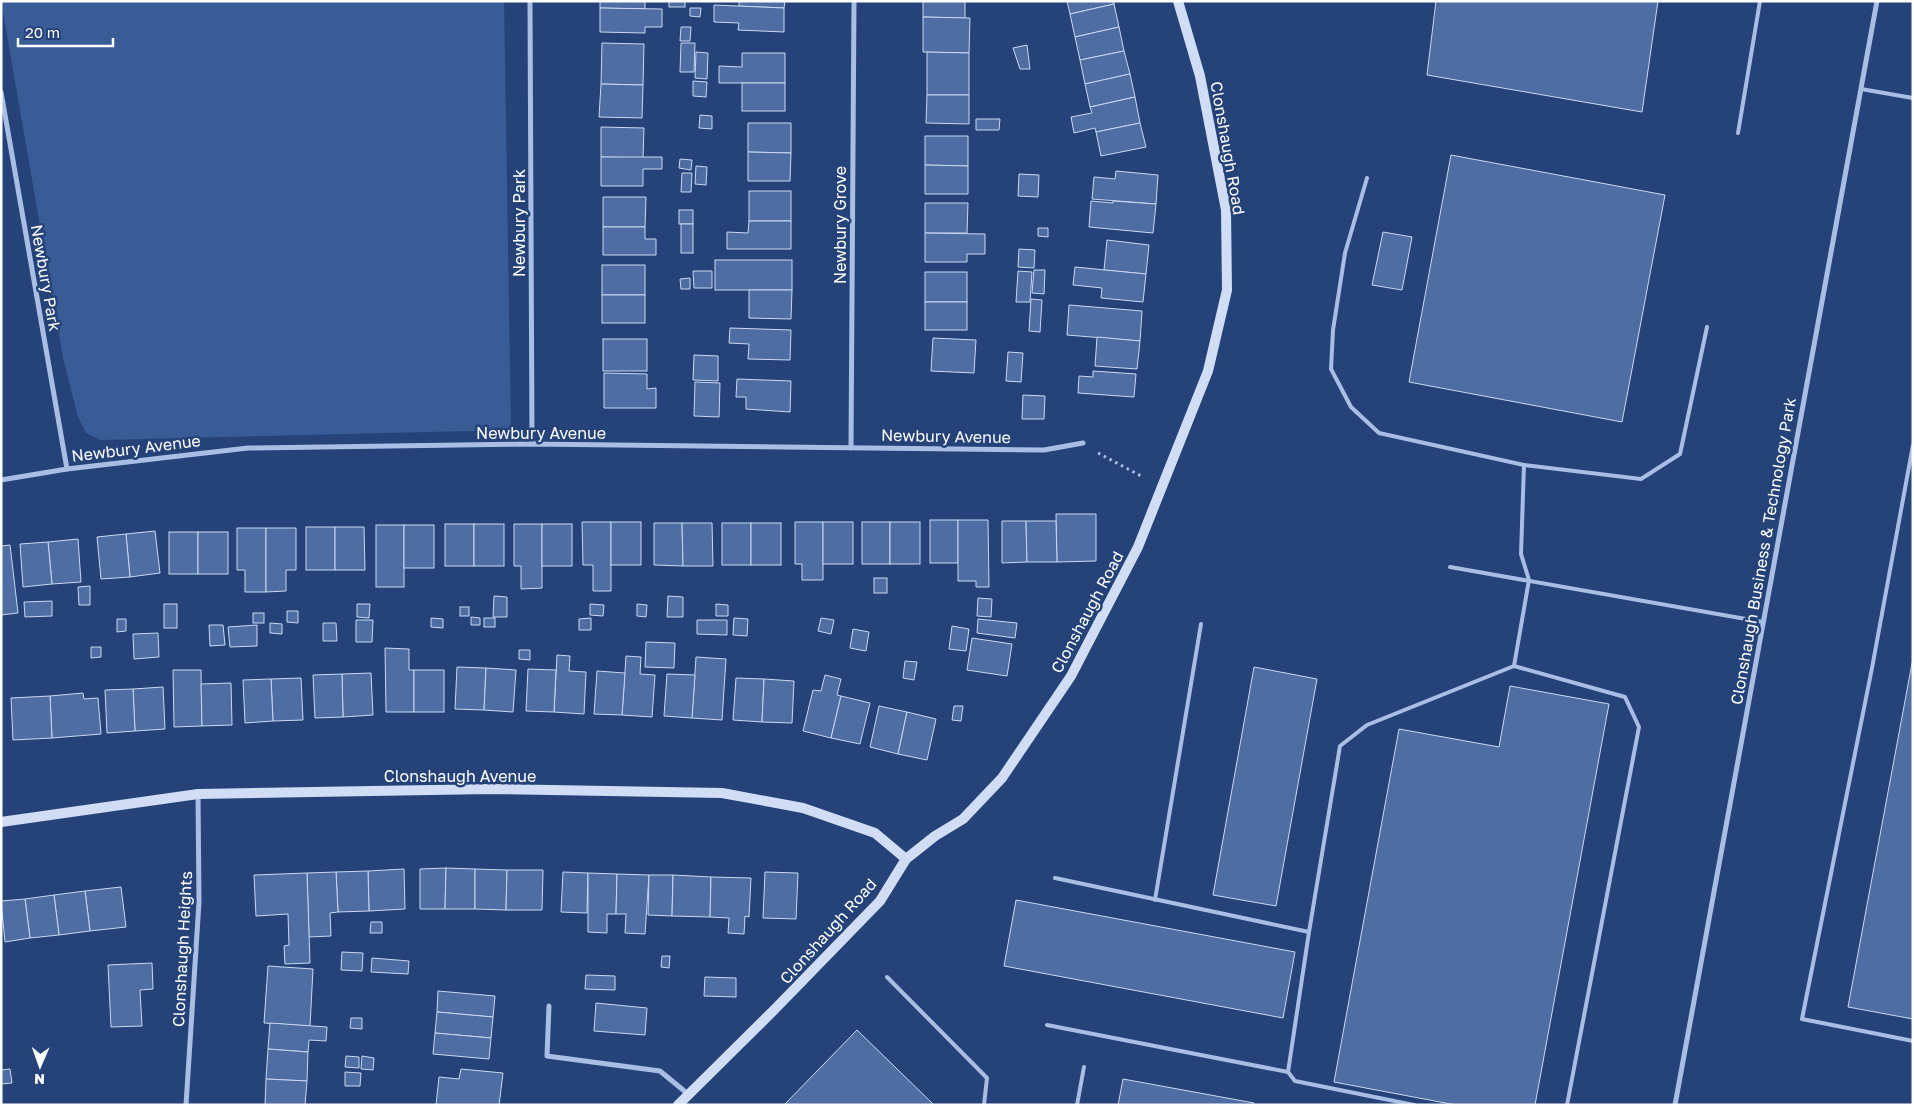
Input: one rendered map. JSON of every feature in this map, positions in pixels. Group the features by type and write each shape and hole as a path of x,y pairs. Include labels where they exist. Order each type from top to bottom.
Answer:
{"street":[{"name":"Newbury Park","path":"530,1 532,444"},
{"name":"Newbury Grove","path":"851,448 854,1"},
{"name":"Clonshaugh Road","path":"678,1105 880,901 906,859 935,836 963,819 1002,778 1071,676 1138,547 1208,371 1227,290 1226,210 1200,76 1178,1"},
{"name":"Clonshaugh Business & Technology Park","path":"1674,1105 1877,1"},
{"name":"Newbury Park","path":"1,92 67,469"},
{"name":"Newbury Avenue","path":"1,480 67,469 248,448 532,444 1044,450 1083,443"},
{"name":"Clonshaugh Avenue","path":"1,822 198,794 490,789 722,793 804,808 874,833 906,859"},
{"name":"Clonshaugh Heights","path":"186,1105 199,902 198,794"},
{"path":"549,1006 547,1056 660,1071 688,1094"}],"lane":[{"path":"1738,133 1760,1"},
{"path":"1861,89 1913,98"},
{"path":"1367,178 1345,254 1333,330 1331,369 1350,407 1379,433 1524,465 1641,479 1680,454 1707,327"},
{"path":"1913,445 1872,668 1802,1019 1913,1041"},
{"path":"1514,666 1529,580 1521,554 1524,465"},
{"path":"1450,567 1763,622"},
{"path":"1155,900 1201,624"},
{"path":"1288,1072 1308,932 1340,746 1367,725 1514,666 1625,697 1639,727 1567,1105"},
{"path":"1055,878 1308,932"},
{"path":"888,977 986,1078 984,1105"},
{"path":"1047,1025 1288,1072 1295,1081 1414,1105"},
{"path":"1077,1105 1084,1067"}],"path":[{"path":"1083,443 1119,465 1163,486"}],"shaded area":[{"path":"1,1 504,1 511,430 101,440 86,433 78,417 63,358"}],"building":[{"path":"600,1 645,1 645,9 600,8"},
{"path":"669,1 685,1 685,7 669,7"},
{"path":"739,1 785,1 784,8 739,6"},
{"path":"923,1 965,1 965,18 923,17"},
{"path":"1067,1 1114,1 1114,4 1070,14"},
{"path":"1436,1 1658,1 1642,112 1427,75"},
{"path":"1114,4 1119,27 1075,37 1070,14"},
{"path":"714,5 784,8 784,32 738,30 739,23 714,22"},
{"path":"600,8 662,9 662,27 645,27 645,33 600,32"},
{"path":"690,8 701,8 700,17 690,16"},
{"path":"923,17 970,18 969,53 923,52"},
{"path":"681,27 691,27 690,41 680,41"},
{"path":"1119,27 1124,51 1080,60 1075,37"},
{"path":"602,43 644,44 643,85 601,84"},
{"path":"681,43 695,43 694,72 680,72"},
{"path":"1027,45 1030,69 1020,69 1013,48"},
{"path":"1124,51 1130,74 1085,84 1080,60"},
{"path":"696,52 708,53 707,79 695,78"},
{"path":"927,52 969,53 969,95 927,95"},
{"path":"742,53 785,53 785,83 719,83 719,66 742,67"},
{"path":"1130,74 1135,97 1090,107 1085,84"},
{"path":"693,81 707,82 706,97 693,96"},
{"path":"742,83 785,83 785,111 742,111"},
{"path":"601,84 643,85 642,118 599,117"},
{"path":"927,95 969,95 969,124 926,123"},
{"path":"1135,97 1140,123 1096,132 1095,128 1074,133 1071,117 1092,113 1090,107"},
{"path":"700,115 712,116 712,129 699,128"},
{"path":"976,119 1000,119 999,130 976,130"},
{"path":"748,123 791,123 791,153 748,152"},
{"path":"1140,123 1146,147 1101,156 1096,132"},
{"path":"601,127 644,128 643,158 601,157"},
{"path":"925,136 968,136 968,166 925,165"},
{"path":"748,152 791,153 790,181 748,181"},
{"path":"1451,155 1665,195 1622,422 1409,382"},
{"path":"601,157 662,157 662,169 643,169 643,186 601,186"},
{"path":"680,159 692,160 691,170 679,168"},
{"path":"925,165 968,166 968,194 925,194"},
{"path":"696,166 707,167 706,185 695,184"},
{"path":"1116,171 1158,175 1156,204 1092,199 1094,177 1115,179"},
{"path":"682,173 692,173 691,192 681,192"},
{"path":"1019,174 1039,175 1038,197 1018,196"},
{"path":"749,191 791,191 791,221 749,221"},
{"path":"603,197 646,197 645,227 603,227"},
{"path":"1091,201 1156,204 1153,233 1089,227"},
{"path":"925,203 968,203 967,233 925,233"},
{"path":"679,210 693,210 693,224 679,224"},
{"path":"749,221 791,221 791,249 727,249 727,232 748,233"},
{"path":"681,224 693,224 693,253 681,253"},
{"path":"603,227 645,227 645,239 656,239 656,255 603,255"},
{"path":"1038,228 1048,228 1048,237 1038,236"},
{"path":"1383,232 1412,237 1402,290 1372,285"},
{"path":"925,233 985,234 985,254 967,254 967,262 925,262"},
{"path":"1107,240 1149,245 1146,274 1104,270"},
{"path":"1019,249 1035,250 1034,268 1018,267"},
{"path":"715,260 792,260 792,290 715,290"},
{"path":"602,265 645,265 645,295 602,295"},
{"path":"1075,267 1146,274 1143,302 1101,298 1102,288 1073,285"},
{"path":"1034,270 1045,270 1044,294 1032,293"},
{"path":"693,271 712,271 712,288 694,288"},
{"path":"1018,271 1032,272 1030,302 1016,302"},
{"path":"925,272 967,272 967,302 925,302"},
{"path":"690,278 690,289 681,289 680,279"},
{"path":"749,290 792,290 791,319 749,318"},
{"path":"602,295 645,295 645,323 602,323"},
{"path":"1031,299 1042,300 1040,332 1029,331"},
{"path":"925,302 967,302 967,330 925,330"},
{"path":"1069,305 1142,311 1140,341 1067,335"},
{"path":"730,328 791,330 790,360 748,359 749,344 729,343"},
{"path":"1097,337 1140,341 1137,369 1095,366"},
{"path":"933,338 976,340 974,373 931,371"},
{"path":"603,339 647,339 647,371 603,371"},
{"path":"1008,352 1023,353 1021,382 1006,381"},
{"path":"694,355 718,356 718,381 693,380"},
{"path":"1093,371 1136,374 1134,397 1078,393 1079,376 1093,377"},
{"path":"604,373 647,374 647,389 656,388 656,408 604,408"},
{"path":"737,379 791,381 790,412 746,409 746,397 736,397"},
{"path":"695,382 720,383 719,417 694,416"},
{"path":"1023,395 1045,396 1044,419 1022,419"},
{"path":"1056,514 1096,514 1096,561 1057,562"},
{"path":"930,520 958,520 958,563 930,563"},
{"path":"958,520 988,520 989,587 976,587 976,581 958,581"},
{"path":"1002,521 1026,521 1027,562 1002,563"},
{"path":"1026,521 1056,521 1057,562 1027,562"},
{"path":"582,522 611,522 611,591 593,591 593,565 583,565"},
{"path":"611,522 641,522 641,565 611,565"},
{"path":"795,522 823,522 823,580 802,580 802,564 795,564"},
{"path":"823,522 853,522 853,564 823,564"},
{"path":"862,522 890,522 890,564 862,564"},
{"path":"890,522 920,522 920,564 890,564"},
{"path":"654,523 682,523 683,566 654,565"},
{"path":"682,523 712,523 713,566 683,566"},
{"path":"722,523 751,523 751,565 722,565"},
{"path":"751,523 781,523 781,565 751,565"},
{"path":"445,524 474,524 474,566 445,566"},
{"path":"474,524 504,524 504,566 474,566"},
{"path":"514,524 542,524 542,588 521,589 521,566 514,566"},
{"path":"542,524 572,524 572,566 542,566"},
{"path":"376,525 404,525 404,587 376,587"},
{"path":"404,525 434,525 434,568 404,568"},
{"path":"306,527 335,527 335,570 306,570"},
{"path":"335,527 364,527 365,570 335,570"},
{"path":"237,528 266,528 266,592 245,592 245,570 237,570"},
{"path":"266,528 296,528 296,570 286,570 286,591 266,592"},
{"path":"155,531 160,573 130,577 126,534"},
{"path":"169,532 198,532 198,574 169,574"},
{"path":"198,532 228,532 228,574 198,574"},
{"path":"126,534 130,577 101,579 97,537"},
{"path":"78,539 81,582 52,584 48,542"},
{"path":"48,542 52,584 23,587 20,544"},
{"path":"10,545 18,613 1,615 1,546"},
{"path":"874,578 887,578 887,593 874,593"},
{"path":"90,586 90,605 79,605 78,587"},
{"path":"494,596 507,597 507,617 493,617"},
{"path":"668,596 683,597 683,617 667,617"},
{"path":"978,598 992,599 991,617 977,616"},
{"path":"52,601 52,616 25,617 24,602"},
{"path":"164,604 177,604 177,628 164,628"},
{"path":"357,604 370,604 369,618 357,617"},
{"path":"590,604 604,605 603,616 590,615"},
{"path":"637,604 647,605 646,617 637,616"},
{"path":"716,604 728,605 728,616 716,616"},
{"path":"460,607 469,607 469,616 460,616"},
{"path":"287,611 298,611 298,623 287,622"},
{"path":"253,613 264,613 264,623 253,623"},
{"path":"471,617 480,618 480,625 471,625"},
{"path":"431,618 443,619 443,628 431,627"},
{"path":"484,618 495,618 495,627 484,627"},
{"path":"591,618 591,630 579,630 579,619"},
{"path":"734,618 748,619 747,636 733,635"},
{"path":"821,618 834,620 831,634 818,631"},
{"path":"117,619 126,619 126,631 117,632"},
{"path":"978,619 1017,623 1015,638 977,633"},
{"path":"356,620 373,620 372,642 356,642"},
{"path":"697,620 727,620 727,635 697,634"},
{"path":"270,623 282,624 282,634 270,633"},
{"path":"323,623 336,623 337,641 323,641"},
{"path":"209,625 223,625 225,645 210,646"},
{"path":"257,625 257,646 230,647 228,627"},
{"path":"952,626 969,629 966,651 949,649"},
{"path":"853,629 869,632 866,651 850,648"},
{"path":"158,633 159,657 134,659 133,634"},
{"path":"972,638 1012,644 1007,676 967,670"},
{"path":"646,642 675,643 674,668 645,667"},
{"path":"91,647 101,647 101,657 91,658"},
{"path":"385,648 409,649 409,670 414,670 414,712 386,712"},
{"path":"519,650 530,650 530,660 519,659"},
{"path":"557,655 570,656 569,671 586,672 584,714 554,712"},
{"path":"626,656 641,657 640,674 655,675 652,717 622,715"},
{"path":"696,657 726,659 722,720 692,718"},
{"path":"1913,658 1913,1019 1848,1007"},
{"path":"905,661 917,662 914,680 903,678"},
{"path":"457,667 486,668 484,710 455,709"},
{"path":"1254,667 1317,679 1276,906 1213,895"},
{"path":"486,668 516,670 513,712 484,710"},
{"path":"528,669 556,670 554,712 526,711"},
{"path":"173,670 201,670 202,726 174,727"},
{"path":"414,670 444,670 444,712 414,712"},
{"path":"597,671 625,673 622,715 594,714"},
{"path":"371,673 373,715 343,717 342,674"},
{"path":"342,674 343,717 315,718 313,675"},
{"path":"667,674 695,675 692,718 664,716"},
{"path":"825,675 841,679 837,695 841,696 831,738 803,731 813,690 821,691"},
{"path":"301,678 303,720 273,721 271,679"},
{"path":"736,678 764,679 762,722 733,720"},
{"path":"271,679 273,721 245,723 243,680"},
{"path":"764,679 794,681 792,723 762,722"},
{"path":"231,683 232,725 202,726 201,684"},
{"path":"1510,686 1609,704 1535,1105 1456,1105 1334,1082 1399,729 1499,747"},
{"path":"163,687 165,729 135,731 133,689"},
{"path":"133,689 135,731 107,733 105,690"},
{"path":"83,693 84,699 98,698 101,734 52,738 50,696"},
{"path":"50,696 52,738 13,740 11,698"},
{"path":"841,696 870,703 860,744 831,738"},
{"path":"879,706 907,712 898,754 870,747"},
{"path":"954,706 963,706 961,721 952,720"},
{"path":"907,712 936,719 927,760 898,754"},
{"path":"446,868 445,909 420,909 420,869"},
{"path":"446,868 475,869 475,909 445,909"},
{"path":"404,869 405,909 369,911 368,871"},
{"path":"475,869 507,870 506,910 475,909"},
{"path":"507,870 543,870 542,910 506,910"},
{"path":"368,871 369,911 338,912 336,872"},
{"path":"336,872 338,912 330,913 331,936 309,937 307,873"},
{"path":"563,872 588,873 587,913 561,912"},
{"path":"765,872 798,873 796,919 763,918"},
{"path":"307,873 310,963 285,964 284,946 289,945 288,914 256,916 254,875"},
{"path":"588,873 617,874 616,914 607,914 607,933 588,932"},
{"path":"617,874 649,875 645,934 625,933 626,914 616,914"},
{"path":"649,875 673,875 672,916 648,915"},
{"path":"673,875 711,877 710,917 672,916"},
{"path":"711,877 751,878 749,917 745,916 744,934 728,933 729,918 710,917"},
{"path":"121,887 126,927 90,931 85,891"},
{"path":"85,891 90,931 59,935 54,895"},
{"path":"54,895 59,935 30,938 25,899"},
{"path":"25,899 30,938 5,942 1,901"},
{"path":"1016,900 1295,952 1283,1018 1004,966"},
{"path":"371,922 382,922 382,933 370,933"},
{"path":"342,952 363,953 362,971 341,970"},
{"path":"662,956 670,956 669,968 661,967"},
{"path":"372,958 409,961 408,974 371,972"},
{"path":"152,963 153,989 140,990 142,1026 111,1027 108,965"},
{"path":"268,966 313,969 310,1026 264,1023"},
{"path":"586,975 615,976 615,990 585,989"},
{"path":"705,977 736,978 736,997 704,996"},
{"path":"438,991 495,996 493,1017 437,1012"},
{"path":"596,1003 647,1008 645,1035 594,1031"},
{"path":"437,1012 493,1017 491,1038 435,1033"},
{"path":"351,1018 362,1018 362,1029 350,1028"},
{"path":"270,1023 327,1027 326,1041 309,1040 308,1052 268,1049"},
{"path":"857,1030 934,1105 784,1105"},
{"path":"435,1033 491,1038 489,1059 433,1054"},
{"path":"268,1049 308,1052 307,1081 266,1079"},
{"path":"346,1056 359,1057 359,1068 345,1067"},
{"path":"362,1056 374,1058 373,1070 361,1069"},
{"path":"10,1069 12,1083 1,1084 1,1070"},
{"path":"461,1069 503,1073 499,1105 436,1105 439,1077 459,1079"},
{"path":"345,1072 361,1073 360,1086 345,1086"},
{"path":"266,1079 307,1081 305,1105 265,1105"},
{"path":"1123,1079 1254,1103 1254,1105 1118,1105"}]}
